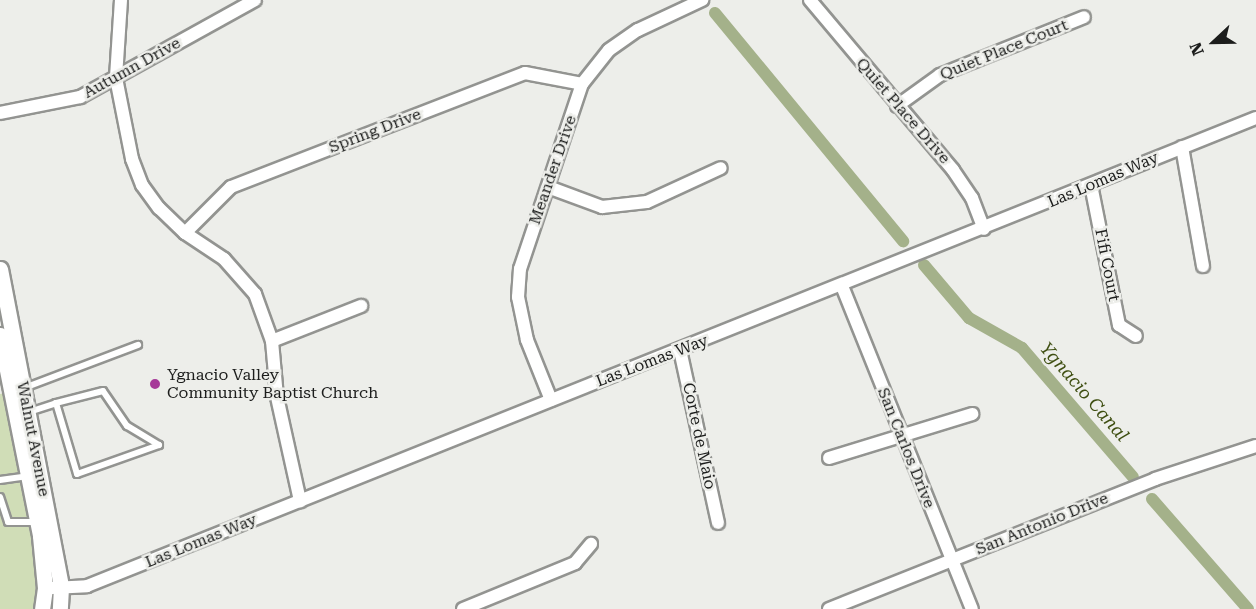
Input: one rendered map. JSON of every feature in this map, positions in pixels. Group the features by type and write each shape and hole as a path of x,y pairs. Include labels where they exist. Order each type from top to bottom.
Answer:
{"street":[{"path":"121,0 116,78 132,159 142,185 184,233 224,259 255,294 272,341 277,397 300,501"},
{"name":"Autumn Drive","path":"0,113 80,97 255,0"},
{"name":"Meander Drive","path":"550,400 527,340 518,297 520,269 582,84 619,43 702,0"},
{"name":"Quiet Place Drive","path":"810,0 964,183 984,229"},
{"name":"Quiet Place Court","path":"897,106 940,75 1084,17"},
{"name":"Spring Drive","path":"184,233 231,187 525,74 582,84"},
{"name":"Las Lomas Way","path":"45,588 87,586 550,400 842,286 1256,118"},
{"path":"1182,147 1203,266"},
{"path":"548,187 602,207 647,202 721,168"},
{"name":"Fifi Court","path":"1091,185 1119,325 1136,336"},
{"name":"Walnut Avenue","path":"0,269 61,587 60,609"},
{"name":"San Carlos Drive","path":"842,286 901,439 972,609"},
{"path":"272,341 361,306"},
{"name":"Walnut Avenue","path":"0,335 37,522 45,588 42,609"},
{"name":"Corte de Maio","path":"680,350 718,523"},
{"path":"829,458 901,439 938,422 972,414"},
{"name":"San Antonio Drive","path":"829,609 1155,479 1256,446"},
{"path":"463,609 576,563 591,544"}],"lane":[{"path":"23,388 138,345"},
{"path":"28,412 56,404 103,391 127,426 159,445 77,474 56,404"},
{"path":"0,480 29,476"},
{"path":"0,497 8,522 37,522"}],"green space":[{"path":"12,391 28,471 40,609 0,609 0,394"}],"waterway":[{"name":"Ygnacio Canal","path":"715,13 903,241"},
{"name":"Ygnacio Canal","path":"924,265 969,318 1022,348 1133,477"},
{"name":"Ygnacio Canal","path":"1152,499 1248,609"}],"place":[{"name":"Ygnacio Valley Community Baptist Church","path":"155,384"}]}
